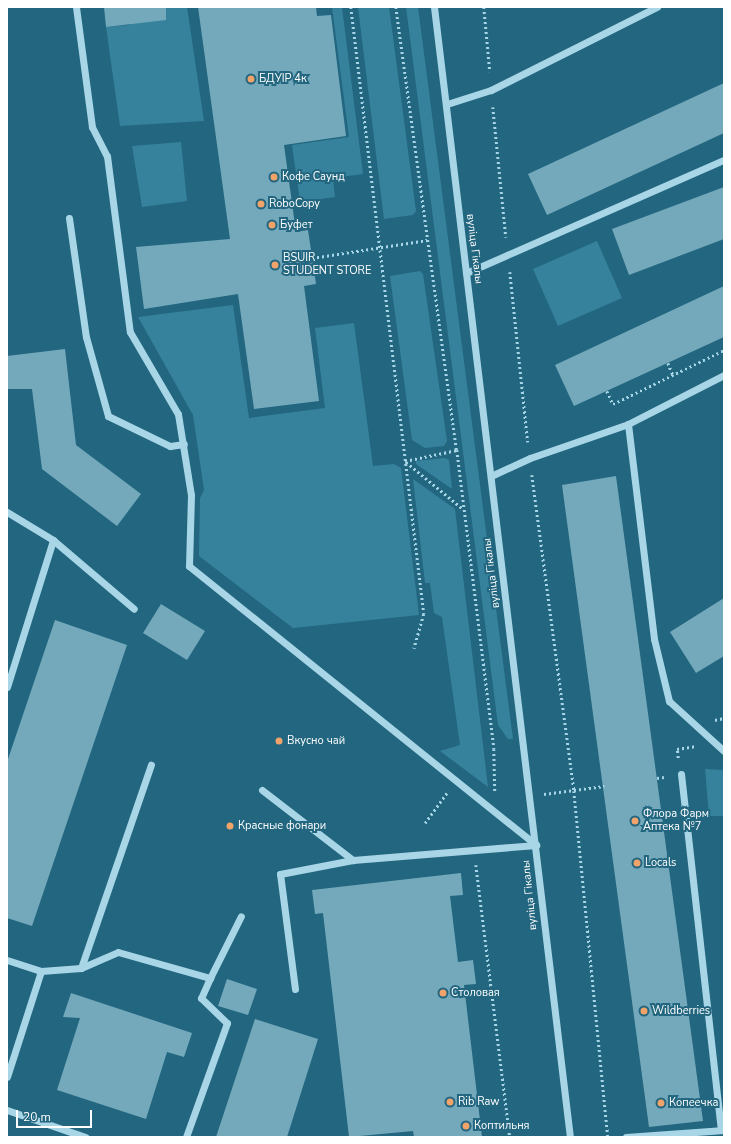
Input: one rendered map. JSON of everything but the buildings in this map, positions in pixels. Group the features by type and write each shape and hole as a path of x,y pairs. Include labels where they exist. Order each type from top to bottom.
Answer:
{"street":[{"path":"76,7 92,127 107,156 130,332 178,414 191,495 188,566 455,783 536,845"},
{"name":"вуліца Гікалы","path":"434,7 447,104 570,1137"},
{"path":"447,104 491,90 657,7"},
{"path":"466,273 508,258 724,160"},
{"path":"69,218 86,337 108,416 170,446 184,444"},
{"path":"491,476 530,458 628,424 724,375"},
{"path":"628,424 654,639 669,701 724,750"},
{"path":"7,512 52,540 134,609"},
{"path":"7,687 52,540"},
{"path":"81,968 151,765"},
{"path":"626,1137 723,1130 681,774"},
{"path":"262,790 353,860"},
{"path":"295,989 280,874 353,860 536,845"},
{"path":"186,1137 227,1023 201,998 241,916"},
{"path":"7,960 41,971 81,968 118,952 210,978"},
{"path":"7,1076 41,971"},
{"path":"7,1110 84,1137"}],"path":[{"path":"351,7 424,614 414,649"},
{"path":"396,7 457,450 494,749 496,790 489,810"},
{"path":"484,7 508,258 530,458 574,791 608,1137"},
{"path":"312,258 428,240"},
{"path":"608,391 613,404 724,350"},
{"path":"668,363 673,375"},
{"path":"405,461 457,450"},
{"path":"405,461 464,510"},
{"path":"425,823 455,783"},
{"path":"530,795 574,791 604,786"},
{"path":"475,851 510,1137"}],"shaded area":[{"path":"127,7 187,7 204,121 120,126 106,27 129,25"},
{"path":"332,7 342,7 363,174 333,178 335,197 300,202 292,145 349,137"},
{"path":"358,7 389,7 416,211 413,215 384,219"},
{"path":"406,7 418,7 513,739 508,739 498,725"},
{"path":"181,142 187,201 142,207 132,146"},
{"path":"597,241 622,298 558,326 533,269"},
{"path":"420,271 423,274 447,441 444,446 425,448 412,440 390,276"},
{"path":"233,305 249,418 325,408 315,328 354,323 373,466 394,464 401,468 419,615 293,628 199,556 200,498 204,490 193,415 138,317"},
{"path":"445,458 449,460 452,489 416,464 416,461"},
{"path":"413,479 455,509 488,787 440,751 460,745 442,617 434,613 430,583 425,583"},
{"path":"705,769 724,770 724,816 709,816"}],"place":[{"name":"БДУІР 4к","path":"251,79"},
{"name":"Кофе Саунд","path":"274,177"},
{"name":"RoboCopy","path":"261,204"},
{"name":"Буфет","path":"272,225"},
{"name":"BSUIR STUDENT STORE","path":"275,265"},
{"name":"Вкусно чай","path":"279,741"},
{"name":"Флора Фарм Аптека №7","path":"635,821"},
{"name":"Красные фонари","path":"230,826"},
{"name":"Locals","path":"637,863"},
{"name":"Столовая","path":"443,993"},
{"name":"Wildberries","path":"644,1011"},
{"name":"Rib Raw","path":"450,1102"},
{"name":"Копеечка","path":"661,1103"},
{"name":"Коптильня","path":"466,1126"}]}
